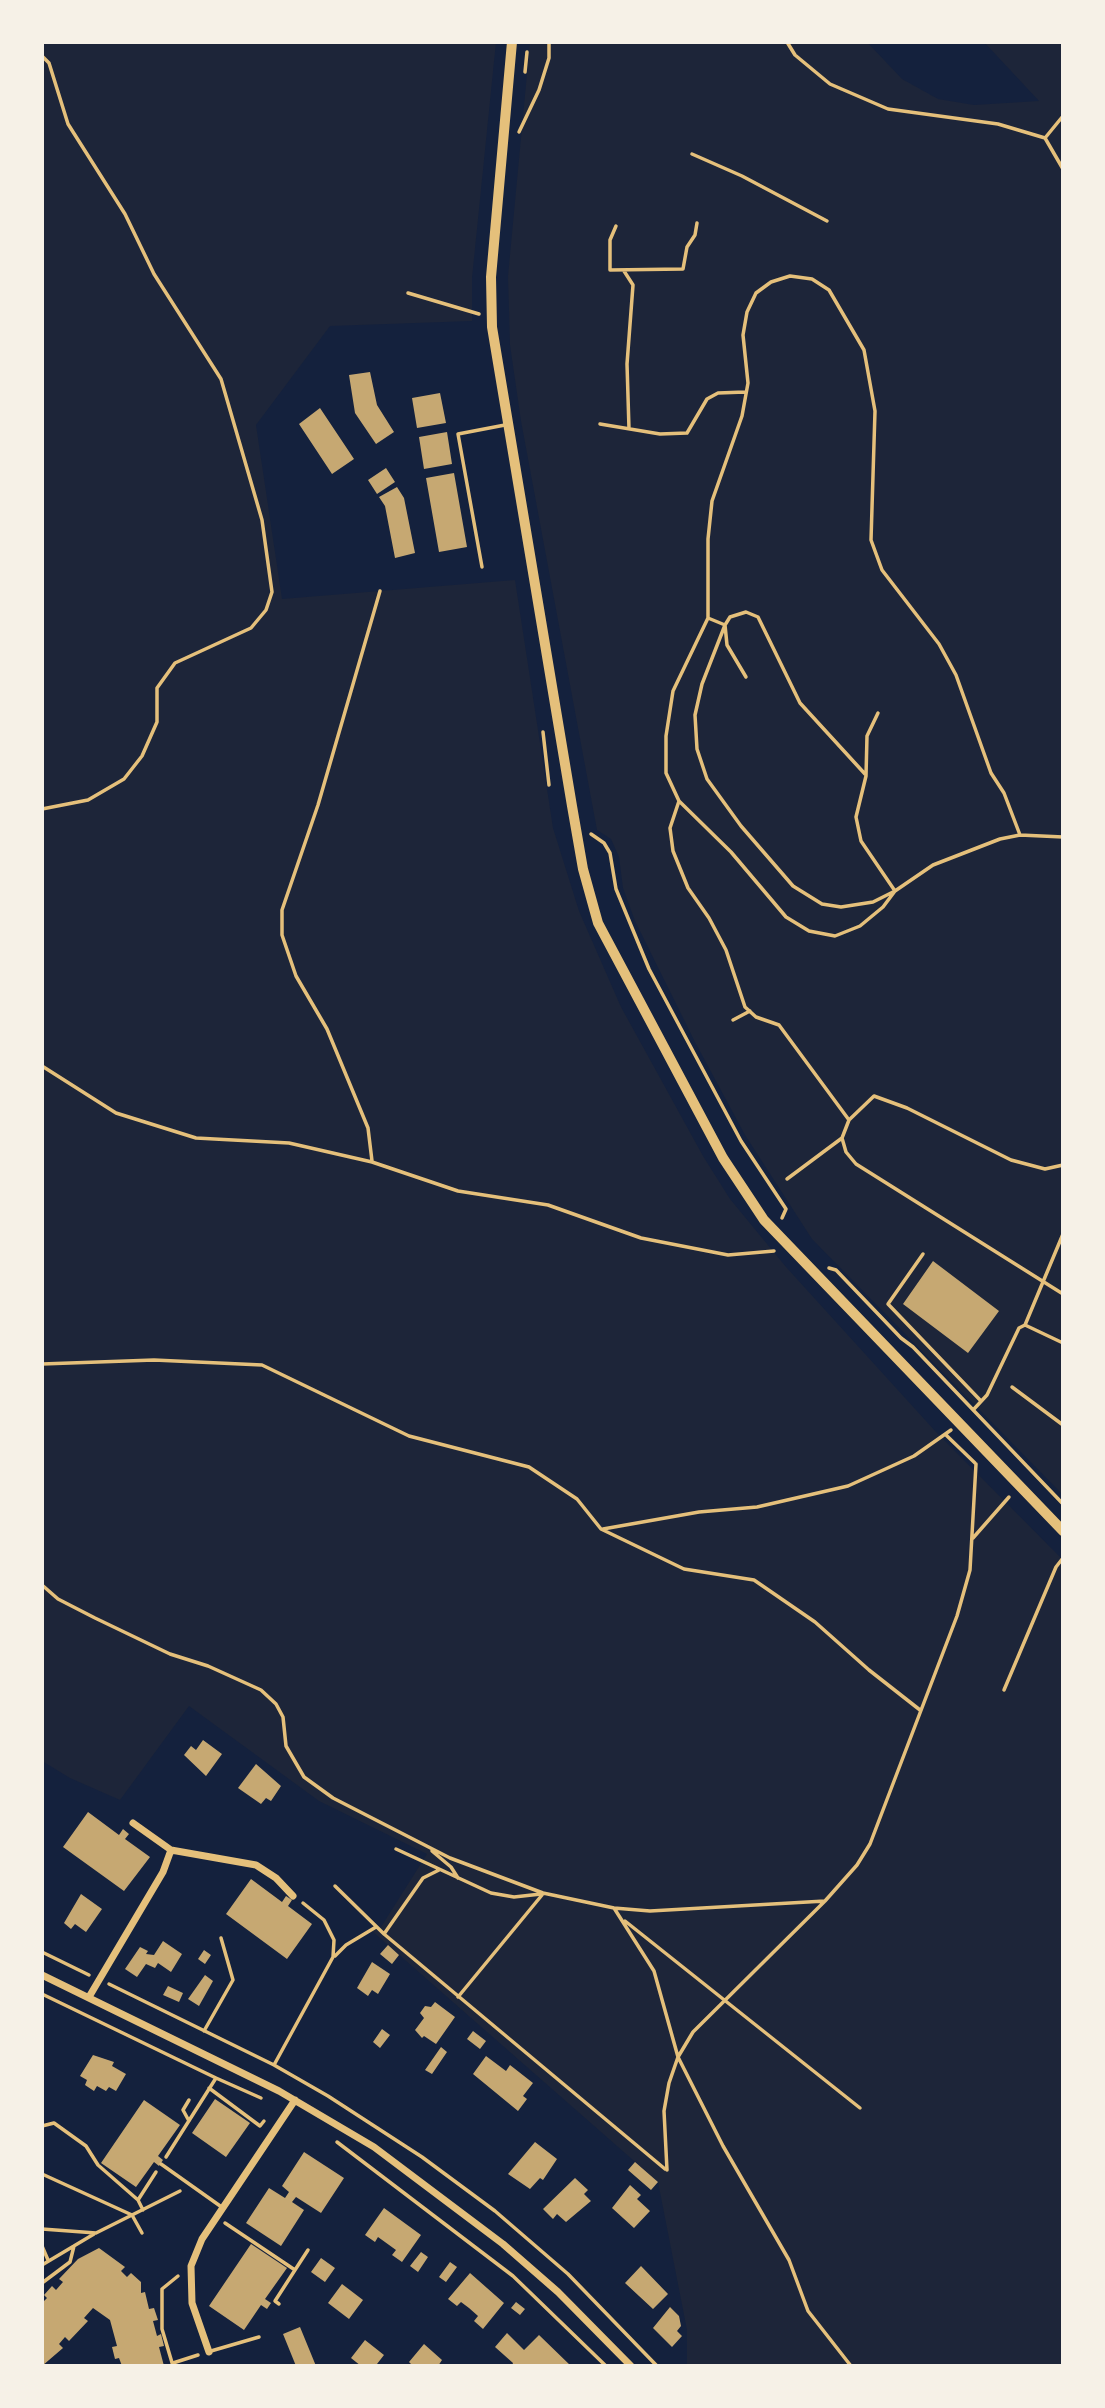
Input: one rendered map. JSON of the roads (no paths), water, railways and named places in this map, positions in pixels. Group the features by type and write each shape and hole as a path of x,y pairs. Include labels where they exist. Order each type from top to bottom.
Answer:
{"main road":[{"path":"512,42 491,277 492,318 507,425 583,869 598,923 723,1158 757,1210 790,1250 1063,1531"}],"street":[{"path":"133,1823 172,1850 256,1865 276,1878 293,1896"},
{"path":"89,1997 163,1872 172,1850"},
{"path":"42,1975 295,2100 397,2163 474,2219 558,2292 631,2366"},
{"path":"209,2352 192,2303 191,2266 216,2217 295,2100"}],"lane":[{"path":"482,567 457,434 507,425"},
{"path":"162,2164 223,2208"},
{"path":"209,2352 259,2337"}]}
